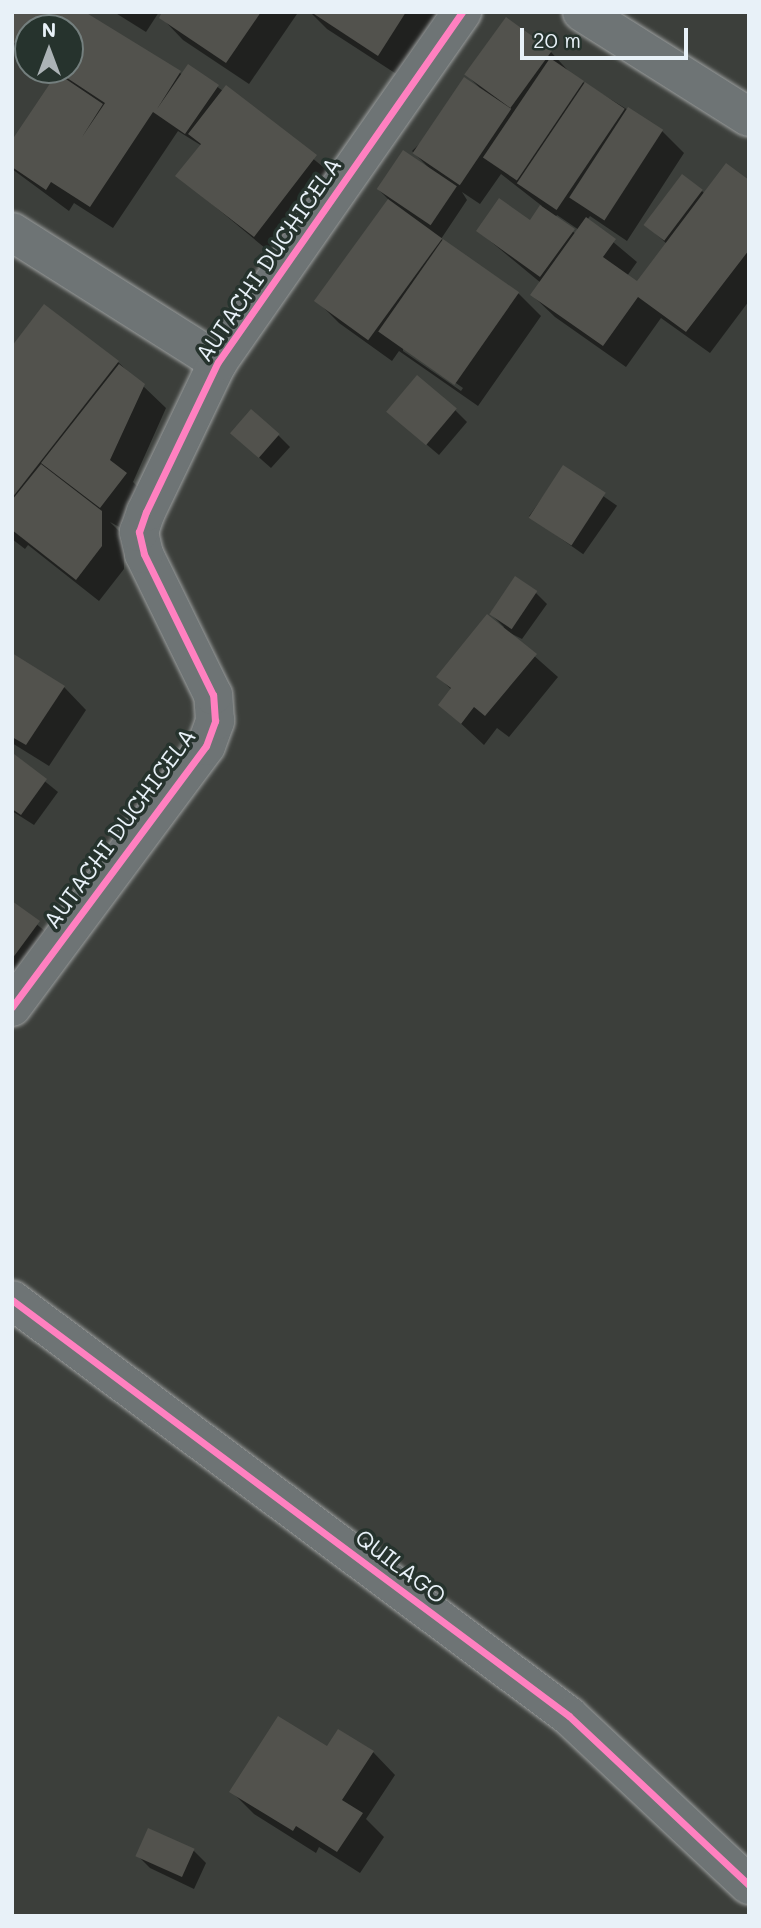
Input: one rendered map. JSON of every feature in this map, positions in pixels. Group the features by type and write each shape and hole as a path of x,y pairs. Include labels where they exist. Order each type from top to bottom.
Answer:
{"street":[{"name":"AUTACHI DUCHICELA","path":"12,1007 206,746 215,721 213,695 144,554 139,532 218,362 462,12"},
{"path":"582,12 749,117"},
{"path":"12,232 218,362"},
{"name":"QUILAGO","path":"12,1300 569,1716 749,1885"}],"building":[{"path":"14,12 85,12 181,71 157,109 188,64 219,85 185,134 153,112 90,207 51,182 46,190 12,167 12,140 50,84 73,84 103,104 82,137 105,103 76,84 84,84 84,14 14,14 14,42 12,41"},
{"path":"162,12 261,12 226,63 159,18"},
{"path":"311,12 406,12 378,56"},
{"path":"506,17 552,51 510,108 464,74"},
{"path":"550,58 584,81 517,180 483,157"},
{"path":"464,77 511,109 460,185 413,153"},
{"path":"585,82 625,109 557,210 517,183"},
{"path":"226,85 317,155 254,237 175,176 201,144 188,134"},
{"path":"628,107 663,130 604,220 569,198"},
{"path":"403,150 457,186 431,225 377,189"},
{"path":"726,163 749,180 749,250 686,332 638,297 603,346 530,295 586,217 616,239 603,257 637,281"},
{"path":"682,174 703,190 664,241 643,225"},
{"path":"499,198 530,220 540,205 575,229 540,277 476,231"},
{"path":"388,199 442,238 368,340 314,301"},
{"path":"443,239 519,292 454,385 378,332"},
{"path":"44,304 119,361 12,498 12,346"},
{"path":"119,364 145,384 110,460 127,473 100,508 41,463"},
{"path":"417,375 457,408 426,445 386,412"},
{"path":"251,409 280,434 259,458 230,433"},
{"path":"41,464 102,511 102,546 76,580 12,530 12,500"},
{"path":"563,465 606,493 571,546 529,518"},
{"path":"515,576 537,591 512,629 489,614"},
{"path":"487,614 537,654 485,716 474,707 461,724 438,705 451,688 436,677"},
{"path":"12,653 65,686 26,745 12,737"},
{"path":"14,754 47,779 21,815 12,809"},
{"path":"12,901 40,921 12,959"},
{"path":"278,1716 327,1746 338,1729 374,1751 342,1800 363,1813 337,1852 296,1826 293,1831 229,1792"},
{"path":"148,1828 195,1849 182,1877 135,1856"}],"cycle path":[{"path":"12,1007 206,746 215,721 213,695 144,554 139,532 146,512 218,362 462,12"},
{"path":"12,1300 569,1716 749,1885"}]}
